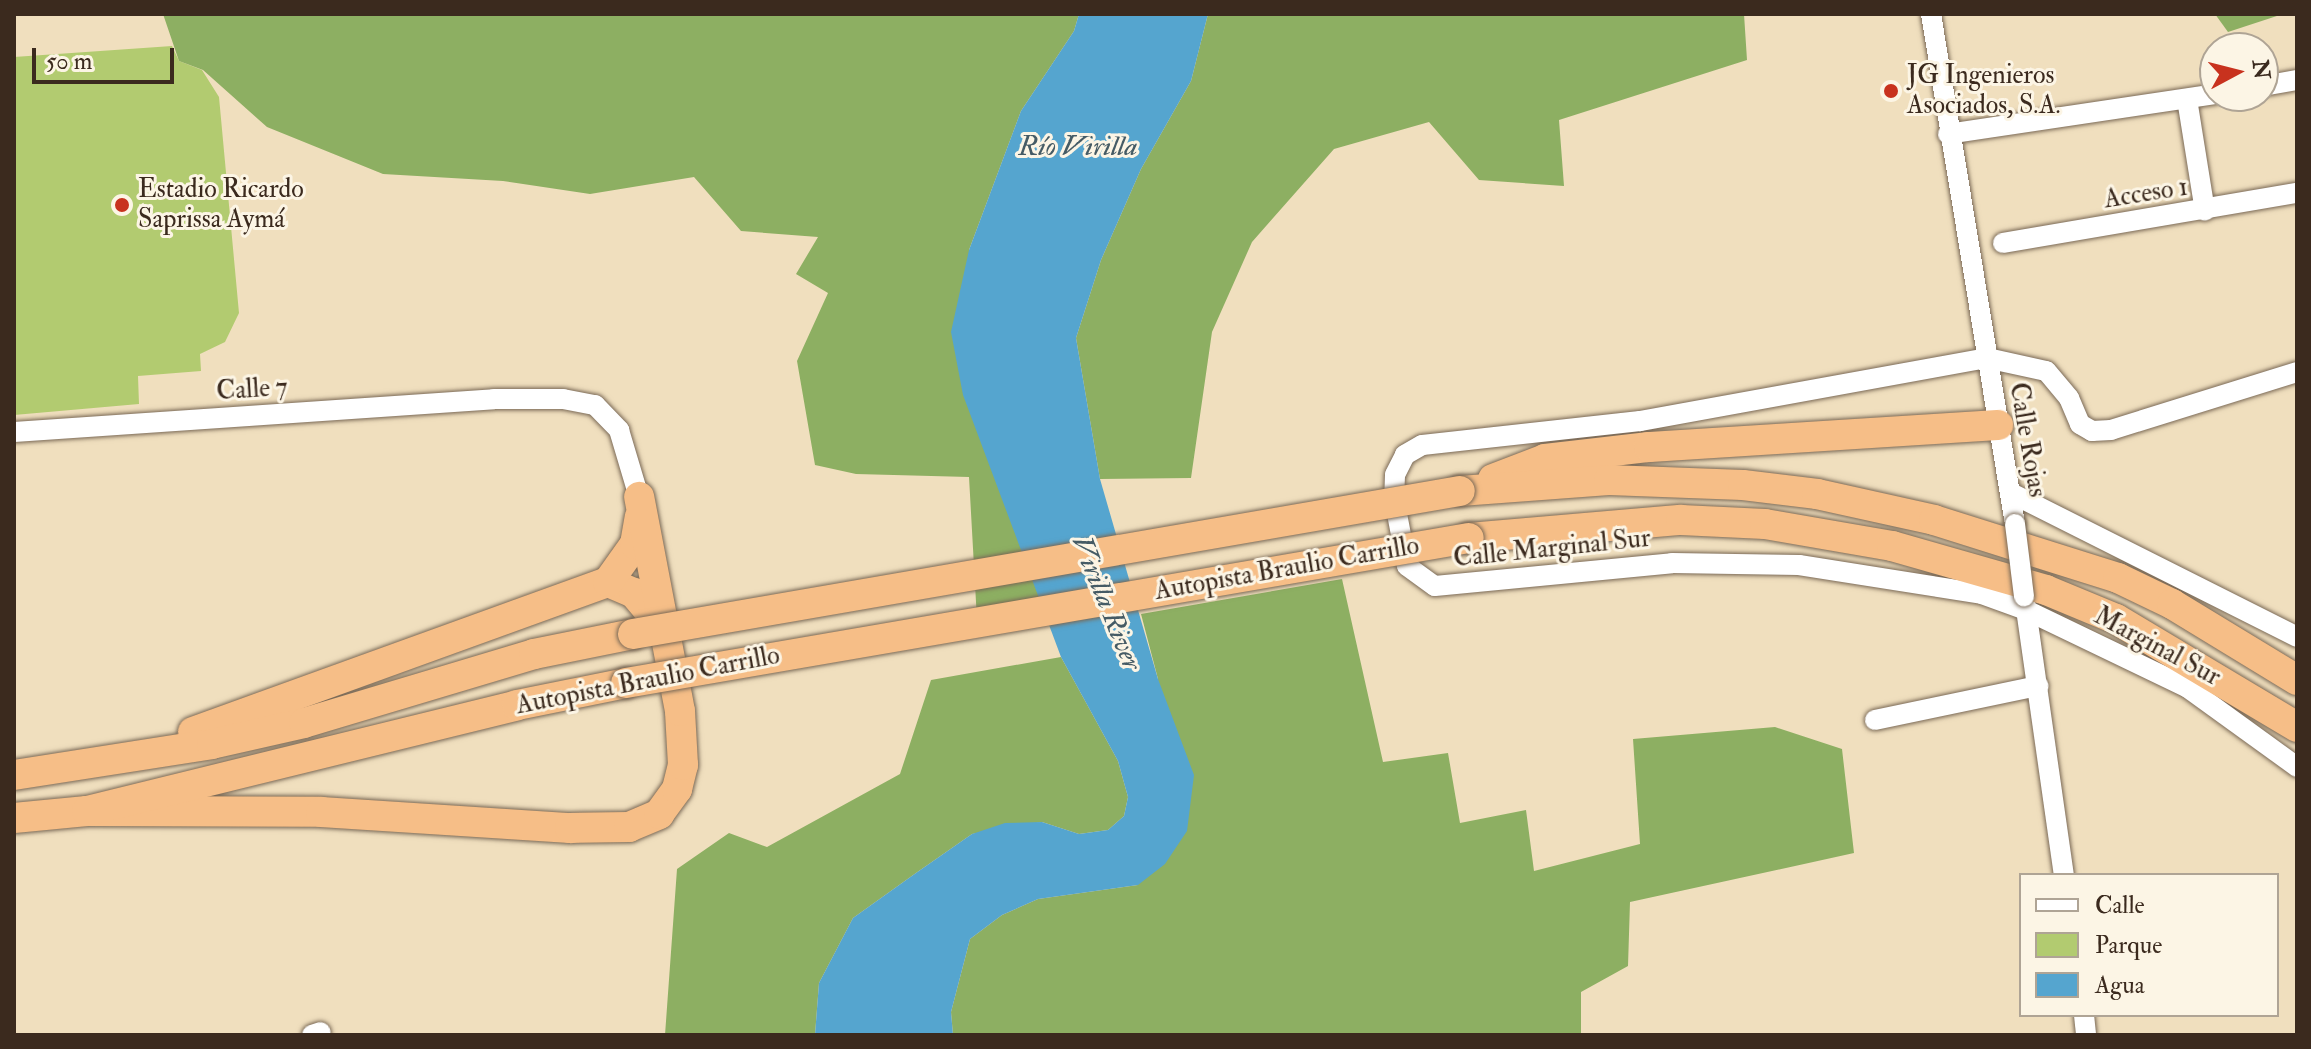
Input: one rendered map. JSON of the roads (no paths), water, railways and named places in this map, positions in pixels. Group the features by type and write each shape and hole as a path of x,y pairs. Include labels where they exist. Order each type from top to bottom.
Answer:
{"highway":[{"path":"1460,491 1545,459 1814,432 1998,425"},
{"name":"Autopista Braulio Carrillo","path":"14,775 124,758 304,723 534,654 633,634 1460,491 1609,480 1743,485 1817,494 1934,520 2118,578 2185,611 2297,680"},
{"path":"124,758 608,582 635,544 639,497"},
{"path":"87,811 321,812 570,828 629,827 659,814 677,789 683,765 670,639 639,497"},
{"name":"Autopista Braulio Carrillo","path":"14,818 87,811 517,705 626,683 1469,538 1681,520 1765,524 1892,546 2046,590 2116,619 2297,727"},
{"path":"608,582 634,593 656,613 670,639"}],"street":[{"name":"Calle Rojas","path":"1931,14 1948,134 2011,493 2064,873"},
{"path":"1948,134 2199,97"},
{"path":"2187,99 2205,211"},
{"name":"Acceso 1","path":"2003,243 2297,193"},
{"path":"1987,358 2046,371 2069,398 2080,424 2092,431 2111,430 2297,372"},
{"name":"Calle Marginal Sur","path":"1987,358 1640,421 1422,445 1405,455 1395,475 1398,536 1407,566 1435,586 1672,563 1799,565 1918,581 2025,603"},
{"name":"Calle 7","path":"14,432 494,399 595,405 619,430 639,497"},
{"path":"2011,493 2297,637"},
{"name":"Marginal Sur","path":"2025,603 2188,688 2297,767"},
{"path":"1875,720 2038,686"}],"water":[{"name":"Río Virilla","path":"1079,14 1208,14 1191,81 1141,169 1101,260 1076,338 1100,479 1158,679 1194,775 1187,831 1165,864 1138,885 1038,899 1002,915 970,939 951,1012 953,1035 815,1035 819,983 853,918 916,873 972,834 1005,823 1042,822 1079,834 1108,830 1124,816 1128,797 1118,761 1061,657 963,395 951,332 969,250 1021,111 1074,31"}],"place":[{"name":"JG Ingenieros Asociados, S.A.","path":"1891,91"},
{"name":"Estadio Ricardo Saprissa Aymá","path":"122,205"}],"water label":[{"name":"Virilla River","path":"1106,603"}]}
